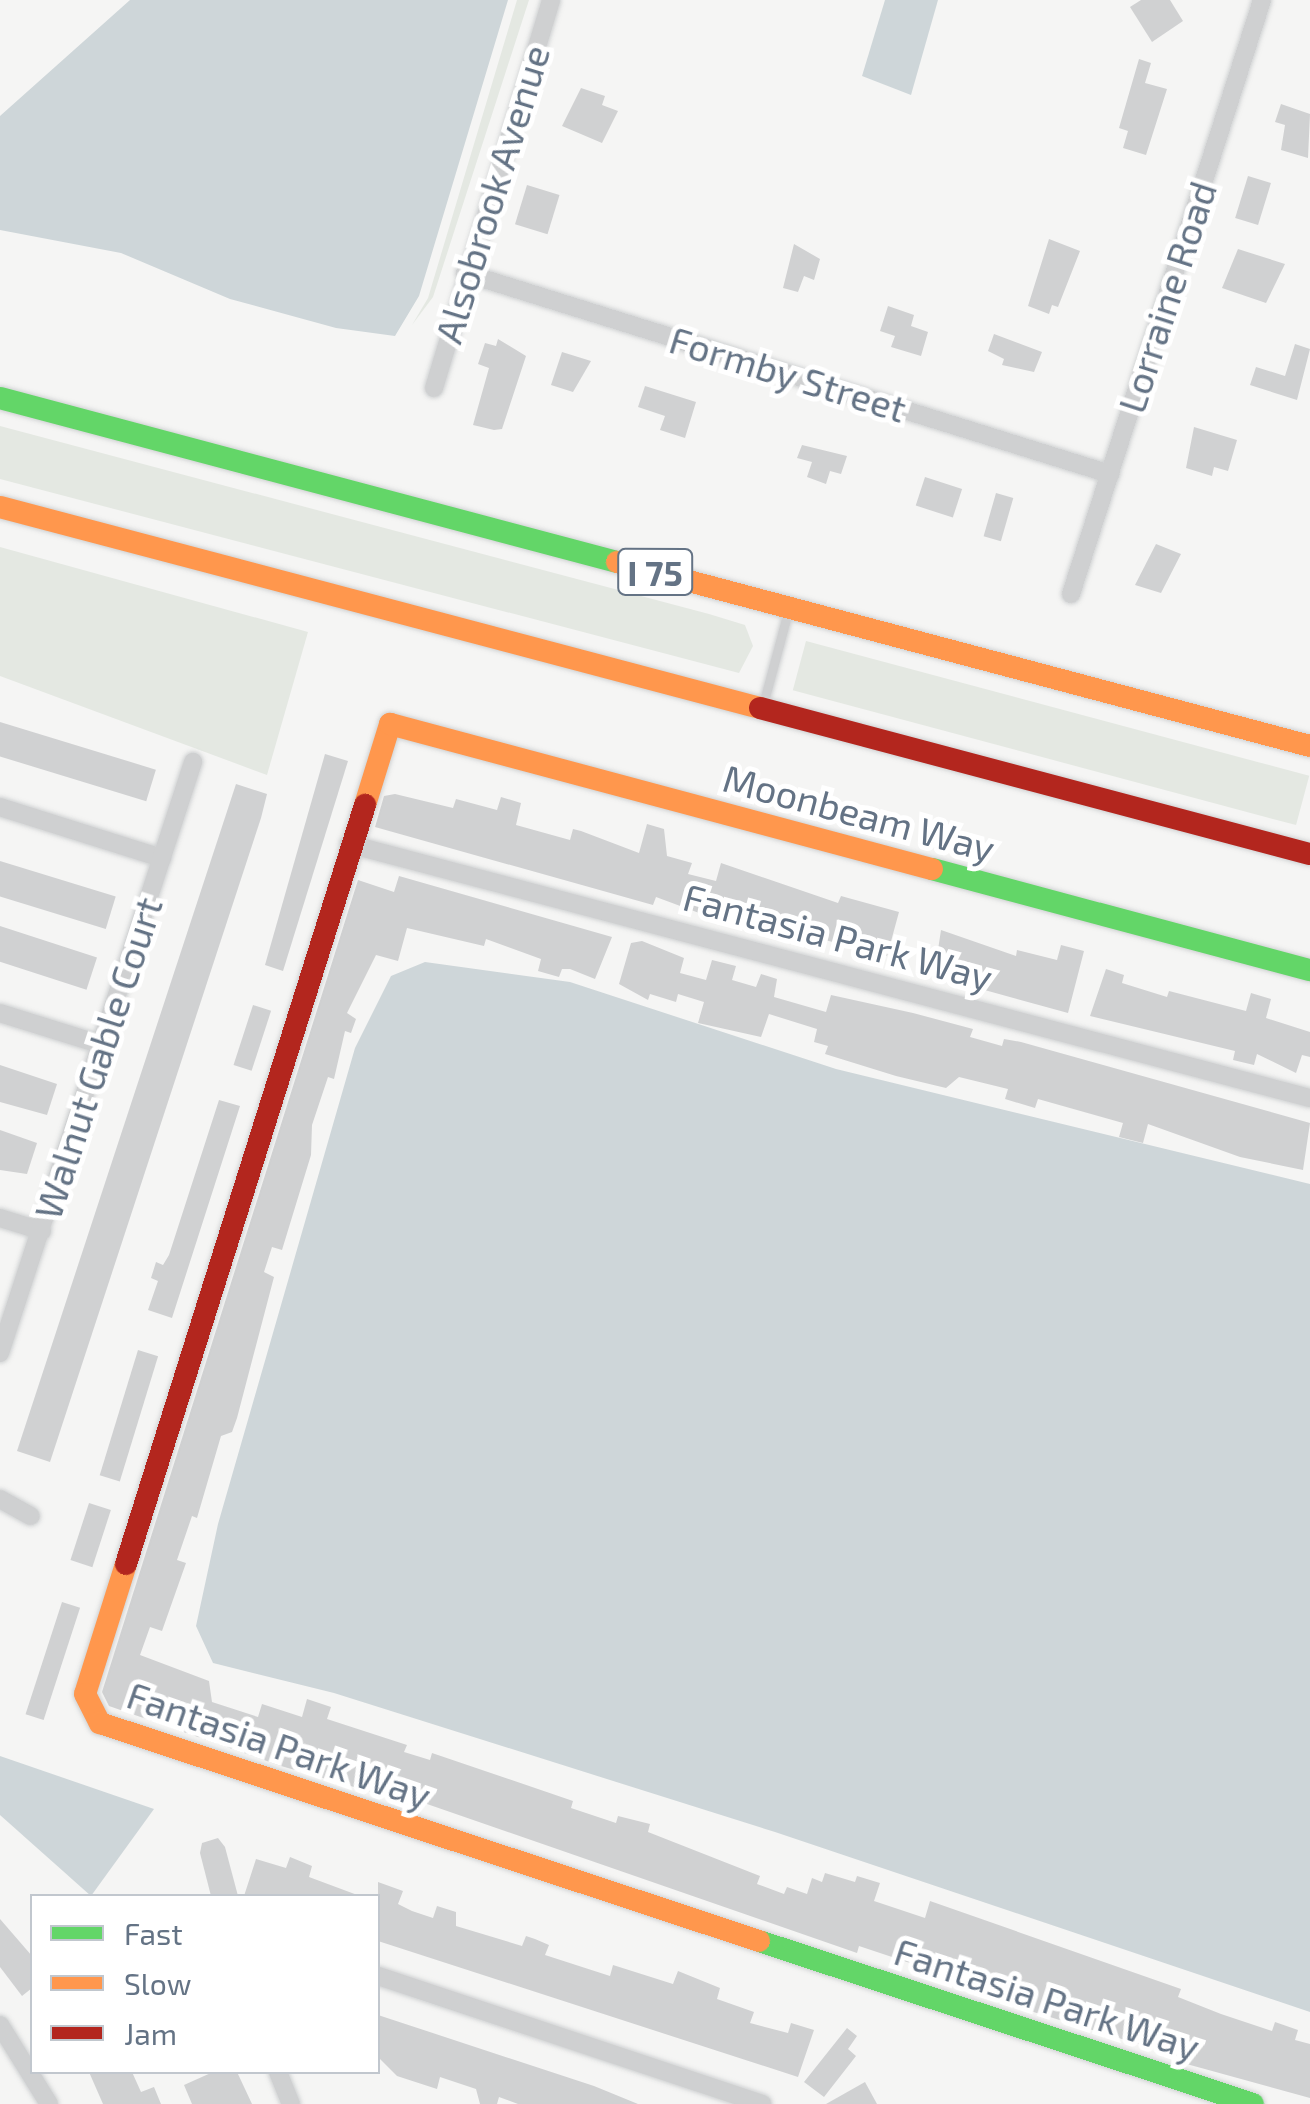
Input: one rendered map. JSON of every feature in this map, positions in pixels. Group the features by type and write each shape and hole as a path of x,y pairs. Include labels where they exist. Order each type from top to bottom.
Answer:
{"main road":[{"name":"I 75","path":"0,398 1310,746"},
{"path":"0,506 1310,854"},
{"name":"Fantasia Park Way","path":"390,724 349,844 85,1694 100,1723 1253,2104"},
{"name":"Moonbeam Way","path":"390,724 1310,970"}],"street":[{"name":"Alsobrook Avenue","path":"434,388 551,0"},
{"name":"Lorraine Road","path":"1071,594 1262,0"},
{"name":"Formby Street","path":"466,273 1110,474"},
{"name":"Walnut Gable Court","path":"0,1353 104,1045 193,762"},
{"path":"0,807 162,858"},
{"name":"Fantasia Park Way","path":"349,844 1310,1098"},
{"path":"0,1013 104,1045"},
{"path":"0,1218 42,1231"},
{"path":"0,1499 32,1516"},
{"path":"380,1977 762,2104"},
{"path":"0,2025 30,2072"},
{"path":"31,2074 50,2104"},
{"path":"279,2074 290,2104"}],"lane":[{"path":"762,709 789,608"}],"shaded area":[{"path":"130,0 508,0 419,296 395,336 336,328 230,299 121,253 0,230 0,116"},
{"path":"517,0 529,0 433,297 412,325 428,298"},
{"path":"885,0 938,0 911,95 862,76"},
{"path":"0,426 709,614 745,625 753,646 739,673 0,479"},
{"path":"0,547 308,632 267,775 0,676"},
{"path":"806,641 1309,776 1296,825 793,690"},
{"path":"425,962 570,982 836,1069 1310,1184 1310,2012 775,1832 334,1693 213,1663 196,1626 218,1524 355,1048 391,976"},
{"path":"0,1756 154,1809 92,1894 0,1815"}],"building":[{"path":"1141,0 1170,0 1183,21 1152,42 1130,7"},
{"path":"1139,59 1151,63 1145,83 1167,89 1146,155 1123,148 1128,131 1119,128"},
{"path":"581,88 605,96 602,105 618,111 602,143 562,126"},
{"path":"1281,104 1310,114 1308,158 1281,150 1285,125 1275,122"},
{"path":"1248,176 1271,183 1258,225 1235,218"},
{"path":"527,185 560,195 548,234 515,224"},
{"path":"1049,239 1080,251 1058,307 1052,305 1049,314 1028,306"},
{"path":"794,244 820,259 814,280 804,276 798,292 783,288"},
{"path":"1238,249 1285,264 1266,303 1222,288"},
{"path":"888,306 914,315 911,326 928,332 921,356 891,347 895,336 880,331"},
{"path":"994,334 1042,352 1034,372 1002,365 1004,359 988,351"},
{"path":"498,339 526,356 502,429 494,430 473,425 489,368 478,364 485,343 496,346"},
{"path":"1295,344 1310,349 1297,400 1250,385 1256,367 1285,376"},
{"path":"562,352 591,361 573,392 551,385"},
{"path":"645,386 696,402 685,438 660,430 665,416 638,407"},
{"path":"1194,427 1237,440 1228,471 1214,467 1212,476 1186,468"},
{"path":"802,445 847,456 841,474 830,471 826,484 807,477 812,462 797,458"},
{"path":"925,477 962,489 953,518 916,506"},
{"path":"996,493 1013,498 1001,541 984,536"},
{"path":"1156,544 1181,554 1161,593 1135,585"},
{"path":"0,722 156,770 146,801 0,757"},
{"path":"325,754 348,761 283,971 265,965"},
{"path":"236,784 267,794 261,818 50,1462 17,1451"},
{"path":"395,794 453,808 456,799 497,810 501,797 521,803 516,825 570,840 573,829 639,853 647,824 664,829 667,856 692,863 688,874 716,881 721,863 838,903 841,896 899,912 887,956 728,915 726,923 656,897 653,905 375,827 384,796"},
{"path":"0,861 116,896 106,929 0,897"},
{"path":"399,876 612,937 595,979 570,969 562,969 559,977 538,971 541,959 486,939 484,946 407,928 398,961 376,955 347,1013 356,1019 351,1033 345,1031 334,1079 328,1077 312,1125 311,1155 282,1250 272,1247 264,1272 274,1277 237,1418 232,1432 221,1436 197,1518 192,1516 177,1560 186,1563 162,1631 150,1627 140,1655 209,1681 212,1702 258,1717 262,1704 302,1717 307,1699 331,1707 327,1719 407,1745 404,1752 430,1760 432,1753 573,1801 571,1808 616,1823 618,1816 650,1824 648,1832 760,1876 757,1884 784,1894 787,1887 807,1894 812,1878 822,1882 825,1873 855,1882 857,1876 880,1883 874,1901 925,1918 930,1901 1181,1989 1178,1997 1221,2014 1272,2031 1275,2022 1298,2030 1295,2040 1310,2044 1310,2098 1183,2063 1184,2058 1027,2010 859,1946 857,1953 401,1795 399,1800 281,1766 109,1706 102,1692 358,880 394,892"},
{"path":"0,926 97,958 87,990 0,962"},
{"path":"941,930 1016,956 1017,950 1057,960 1061,945 1084,951 1068,1013 934,976"},
{"path":"642,941 684,958 680,973 706,980 712,960 736,966 732,980 756,987 761,974 777,979 774,997 826,1012 831,995 913,1013 973,1029 970,1037 1002,1046 1004,1039 1021,1042 1310,1123 1303,1170 1240,1157 1148,1124 1143,1143 1119,1137 1123,1123 1038,1099 1035,1108 1005,1099 1008,1089 959,1077 946,1088 896,1076 825,1054 828,1046 814,1042 817,1029 769,1014 761,1037 698,1023 704,1002 678,994 676,1002 650,994 648,1000 619,984 631,943"},
{"path":"1106,969 1124,975 1122,983 1167,997 1169,991 1246,1011 1251,993 1271,999 1266,1018 1310,1032 1310,1057 1302,1055 1296,1073 1257,1054 1254,1065 1233,1060 1235,1051 1090,1016"},
{"path":"253,1005 271,1011 252,1071 234,1065"},
{"path":"0,1065 57,1084 47,1115 0,1102"},
{"path":"219,1100 240,1106 172,1318 148,1310 158,1281 151,1278 156,1262 163,1265 169,1255"},
{"path":"0,1130 37,1143 27,1174 0,1170"},
{"path":"138,1350 158,1356 120,1481 100,1475"},
{"path":"89,1503 111,1510 92,1567 70,1560"},
{"path":"62,1602 80,1608 44,1720 26,1714"},
{"path":"218,1838 225,1847 237,1894 210,1894 200,1853 202,1843"},
{"path":"290,1857 312,1866 309,1877 355,1894 245,1894 256,1859 286,1868"},
{"path":"378,1882 403,1891 398,1904 412,1911 433,1918 437,1906 456,1912 456,1926 522,1946 526,1936 549,1945 545,1955 610,1976 613,1965 673,1984 678,1971 720,1988 717,1999 754,2012 750,2023 788,2033 791,2023 814,2030 798,2077 380,1942"},
{"path":"0,1919 30,1954 30,1990 22,1996 0,1967"},
{"path":"380,2016 638,2104 518,2104 499,2097 497,2104 480,2104 476,2089 440,2077 437,2089 397,2076 380,2059"},
{"path":"847,2028 857,2036 848,2049 856,2056 824,2097 804,2082"},
{"path":"90,2074 133,2074 141,2092 154,2087 161,2104 103,2104"},
{"path":"209,2074 238,2074 252,2104 192,2104 184,2085"},
{"path":"865,2082 877,2104 826,2104"}],"traffic: fast":[{"path":"0,398 617,562"},
{"path":"932,869 1310,970"},
{"path":"759,1941 1253,2104"}],"traffic: slow":[{"path":"0,507 760,708"},
{"path":"617,562 1310,746"},
{"path":"365,805 390,724 932,869"},
{"path":"126,1564 85,1694 100,1723 759,1941"}],"traffic: jam":[{"path":"760,708 1310,854"},
{"path":"126,1564 365,805"}]}
